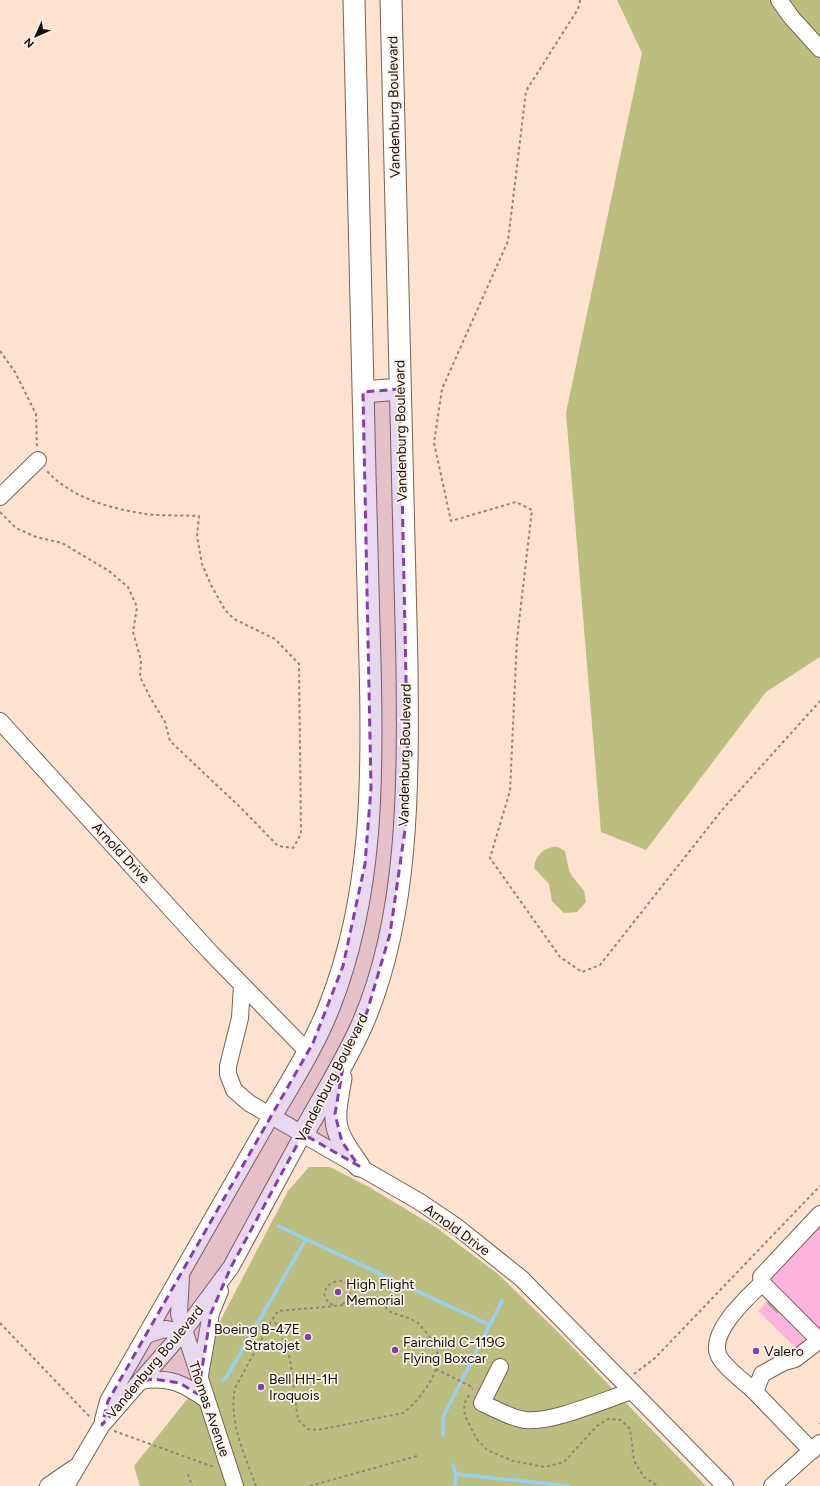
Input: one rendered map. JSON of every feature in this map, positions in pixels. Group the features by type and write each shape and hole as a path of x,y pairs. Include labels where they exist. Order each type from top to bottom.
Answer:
{"main road":[{"name":"Vandenburg Boulevard","path":"271,1116 308,1052 330,1005 343,966 358,902 370,819 371,692 354,0"},
{"name":"Vandenburg Boulevard","path":"303,1134 344,1061 362,1025 380,973 390,934 397,893 404,830 408,775 391,0"},
{"path":"364,392 400,390"},
{"path":"344,1061 335,1118 342,1142 359,1166"}],"street":[{"path":"779,0 792,18 820,49"},
{"path":"0,497 38,460"},
{"name":"Arnold Drive","path":"0,722 210,952 308,1052"},
{"name":"Arnold Drive","path":"242,985 240,1018 228,1066 228,1074 234,1090 242,1099 420,1202 457,1227 522,1279 725,1486"},
{"name":"Vandenburg Boulevard","path":"102,1425 108,1401 271,1116"},
{"name":"Vandenburg Boulevard","path":"66,1486 102,1425 184,1332 231,1267 303,1134"},
{"path":"755,1392 762,1374 784,1362 795,1359 820,1340 762,1283 761,1277 820,1214"},
{"path":"200,1381 203,1351 211,1313 231,1267"},
{"name":"Thomas Avenue","path":"182,1270 179,1314 233,1479"},
{"path":"762,1283 724,1326 717,1345 718,1355 755,1392 816,1447 772,1486"},
{"path":"146,1335 165,1329 184,1332"},
{"path":"500,1367 482,1402 510,1416 524,1420 544,1420 628,1386"},
{"path":"141,1381 154,1379 174,1381 191,1389 207,1400"},
{"path":"48,1486 78,1466"}],"path":[{"path":"580,0 578,9 526,91 508,241 442,389 434,443 451,520 516,502 532,510 517,639 510,791 490,858 560,957 582,972 600,965 722,810 820,701"},
{"path":"0,351 15,372 36,414 38,460 54,478 81,496 113,507 147,514 198,516 197,536 202,564 211,586 225,610 234,619 275,638 299,664 301,834 293,848 278,846 241,808 170,741 165,722 140,677 141,660 133,632 137,606 128,587 109,571 62,543 36,537 16,528 0,512"},
{"path":"628,1386 820,1186"},
{"path":"336,1306 329,1302 325,1295 326,1287 335,1281 346,1284 350,1292 348,1300 341,1305"},
{"path":"256,1486 235,1423 232,1400 235,1388 273,1318 278,1311 381,1302 385,1305 387,1310 412,1319 424,1329 433,1342 438,1357 436,1369 418,1400 403,1413 318,1430 308,1429 298,1420 290,1359 286,1346 273,1318"},
{"path":"0,1323 102,1425 233,1479 252,1476"},
{"path":"436,1369 473,1388 464,1404 465,1416 476,1438 487,1450 513,1461 545,1468 564,1462 597,1426 608,1419 621,1420 630,1429 634,1461 644,1477 658,1486"},
{"path":"310,1486 416,1456"},
{"path":"188,1474 192,1486"}],"highlighted area":[{"path":"400,389 408,775 405,830 390,934 367,1012 344,1061 335,1114 342,1142 359,1166 303,1134 231,1267 211,1313 200,1381 207,1400 180,1383 154,1379 141,1381 102,1425 108,1401 313,1043 343,966 365,864 371,788 363,392"}],"green space":[{"path":"617,0 820,0 820,657 766,692 646,850 601,832 566,413 642,53"},
{"path":"552,847 558,847 565,851 569,870 584,891 586,902 577,912 564,913 552,901 549,884 534,868 539,854"},
{"path":"309,1167 330,1167 369,1187 437,1228 498,1274 556,1330 706,1486 140,1486 134,1466 188,1398 218,1325 288,1191"}],"building":[{"path":"820,1222 820,1329 802,1311 790,1324 807,1339 797,1349 758,1311 766,1303 777,1314 790,1300 767,1278"}],"waterway":[{"path":"278,1226 490,1325"},
{"path":"222,1380 226,1378 306,1239"},
{"path":"443,1435 443,1417 502,1301"},
{"path":"453,1465 456,1474 455,1486"},
{"path":"456,1474 569,1486"}],"place":[{"name":"High Flight Memorial","path":"338,1292"},
{"name":"Boeing B-47E Stratojet","path":"308,1337"},
{"name":"Fairchild C-119G Flying Boxcar","path":"395,1350"},
{"name":"Valero","path":"756,1351"},
{"name":"Bell HH-1H Iroquois","path":"261,1387"}]}
